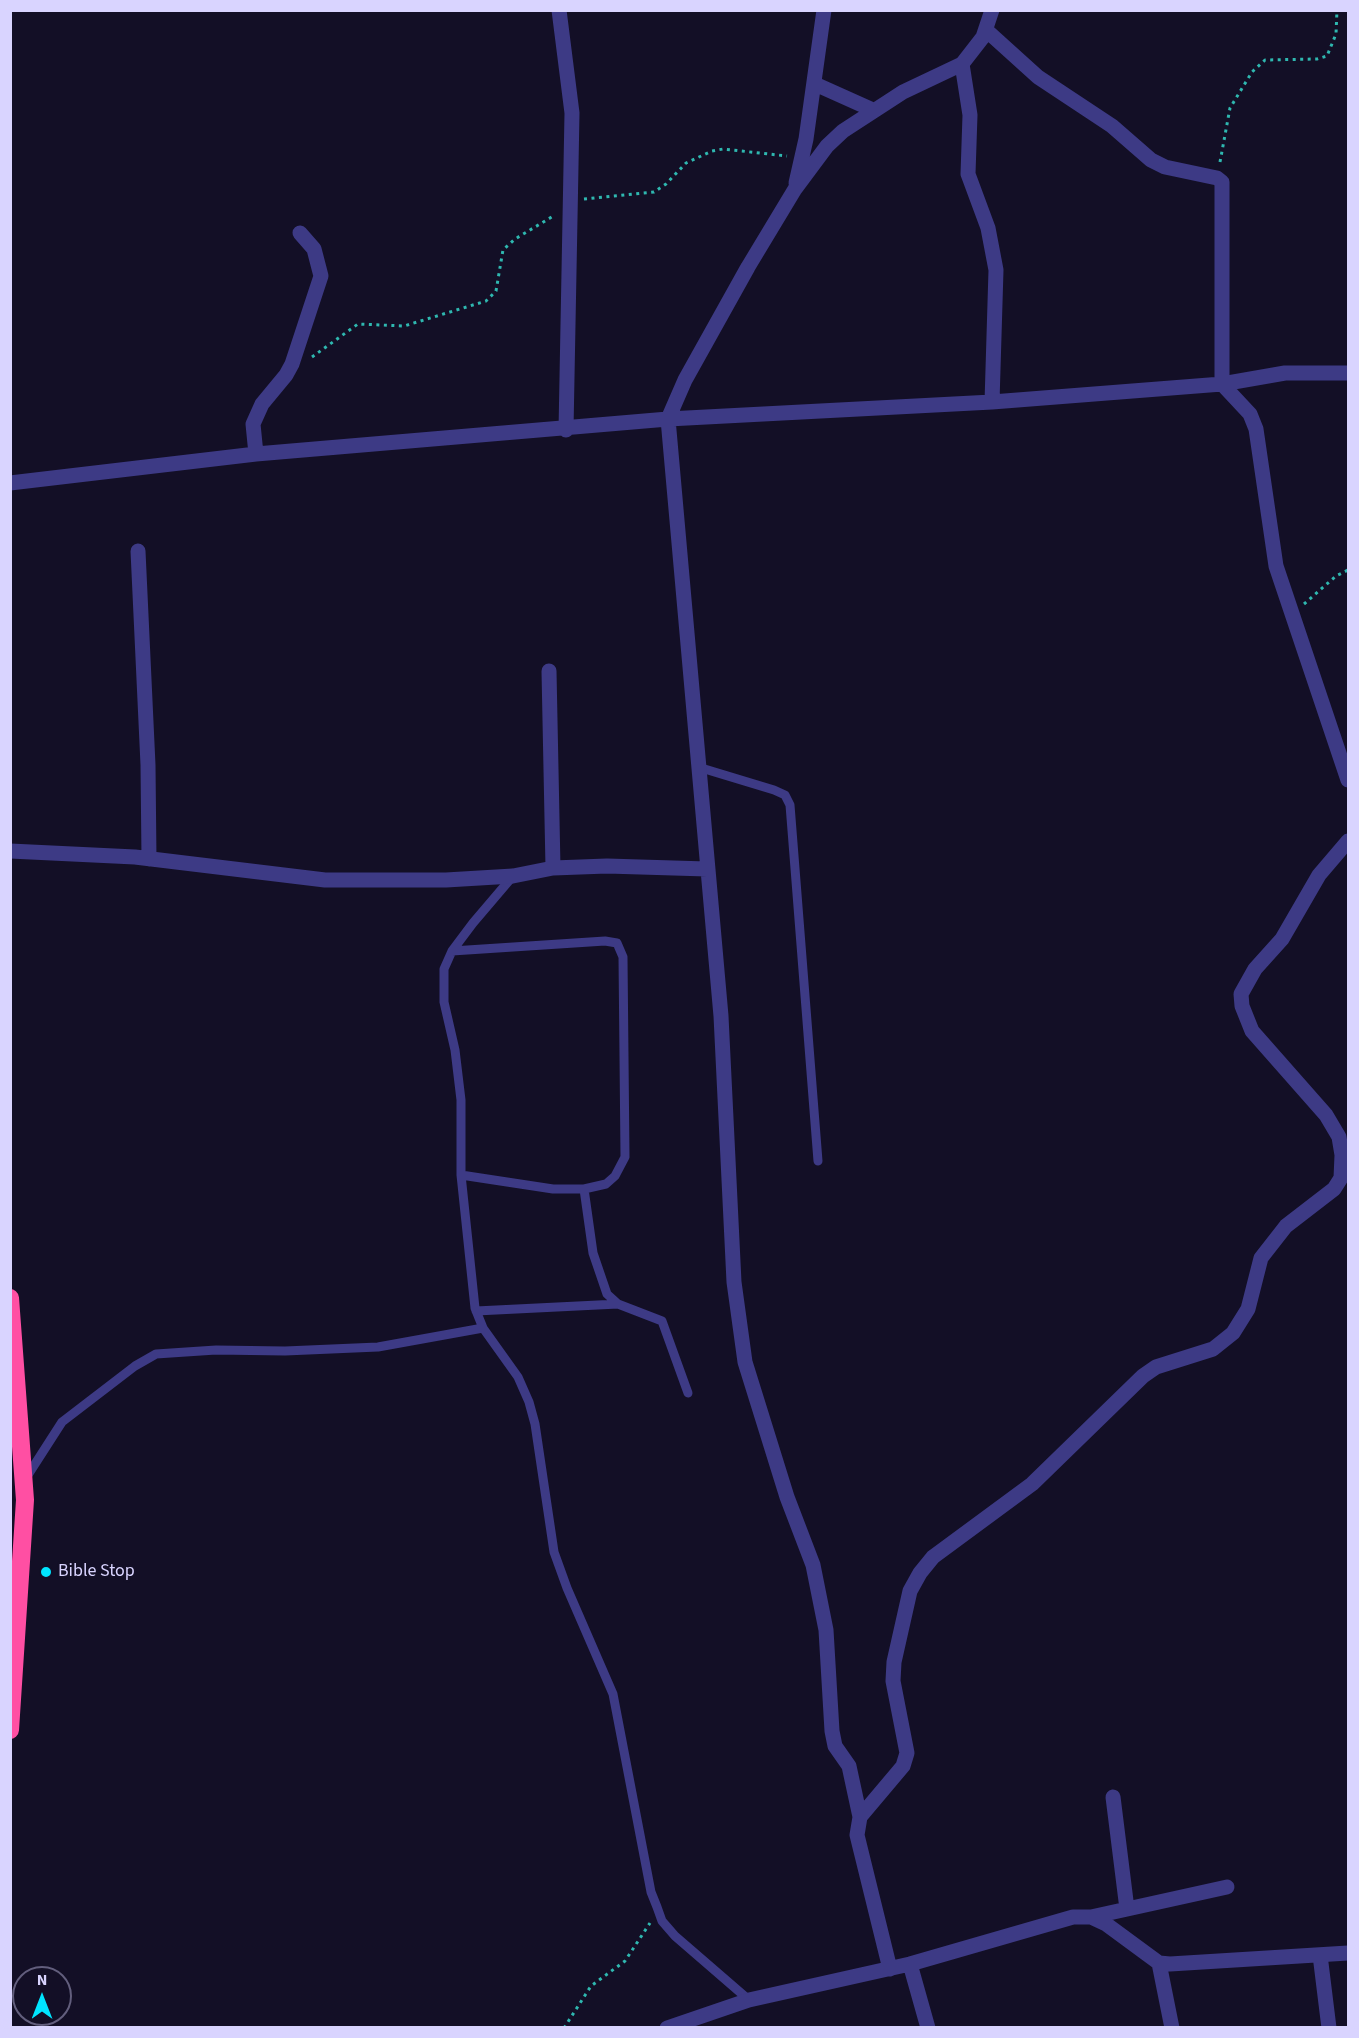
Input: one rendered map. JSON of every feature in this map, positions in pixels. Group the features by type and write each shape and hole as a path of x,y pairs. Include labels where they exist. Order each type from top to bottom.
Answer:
{"highway":[{"path":"10,1298 25,1500 10,1730"}],"street":[{"path":"559,10 572,113 566,430"},
{"path":"795,189 815,84 824,10"},
{"path":"890,1969 858,1847 860,1817 849,1766 835,1746 832,1731 826,1630 813,1564 787,1497 746,1362 734,1282 721,1016 668,419 697,355 795,189 835,137 903,92 962,64 972,53 986,30 992,10"},
{"path":"986,30 1038,77 1112,126 1151,160 1165,167 1217,178 1222,182 1224,189 1222,384 1250,414 1256,429 1276,566 1348,780"},
{"path":"962,64 970,115 968,174 988,228 996,270 992,402"},
{"path":"815,84 873,110"},
{"path":"256,454 253,423 262,404 292,364 321,276 314,249 300,233"},
{"path":"10,483 256,454 566,430 668,419 992,402 1222,384 1285,373 1348,373"},
{"path":"138,551 148,765 149,859"},
{"path":"549,671 553,868"},
{"path":"860,1817 903,1766 907,1752 894,1671 910,1591 920,1573 933,1557 1032,1484 1143,1376 1156,1367 1213,1349 1233,1333 1248,1310 1261,1258 1286,1226 1334,1189 1341,1178 1342,1155 1339,1137 1326,1115 1252,1030 1242,1006 1241,994 1255,969 1286,932 1319,875 1348,841"},
{"path":"10,851 149,859 326,880 446,880 513,876 553,868 607,866 707,869"},
{"path":"1113,1797 1127,1909"},
{"path":"667,2028 749,2000 910,1964 1053,1921 1091,1917 1227,1887"},
{"path":"1091,1917 1106,1924 1159,1963 1185,1964 1348,1953"},
{"path":"1320,1955 1329,2028"},
{"path":"1159,1963 1172,2028"},
{"path":"910,1964 928,2028"}],"lane":[{"path":"698,767 774,790 785,795 790,805 818,1161"},
{"path":"513,876 452,951 444,969 443,984 461,1100 461,1175 476,1311 483,1328 518,1377 529,1402 535,1424 554,1552 614,1694 651,1892 662,1921 675,1936 749,2000"},
{"path":"452,951 581,941 617,943 623,957 625,1157 615,1176 606,1184 584,1189 553,1189 461,1175"},
{"path":"584,1189 600,1278 607,1294 618,1304 662,1321 688,1394"},
{"path":"476,1311 618,1304"},
{"path":"24,1483 62,1422 135,1366 156,1354 216,1350 285,1352 378,1347 483,1328"}],"path":[{"path":"1217,178 1230,108 1252,72 1265,60 1317,59 1327,56 1336,34 1337,10"},
{"path":"310,358 358,324 404,326 486,301 496,291 503,250 515,239 549,219 570,203 596,197 654,192 686,163 712,151 723,149 782,156 803,152"},
{"path":"1292,616 1319,588 1348,570"},
{"path":"564,2028 591,1986 625,1962 647,1929 657,1907"}],"place":[{"name":"Bible Stop","path":"46,1572"}]}
